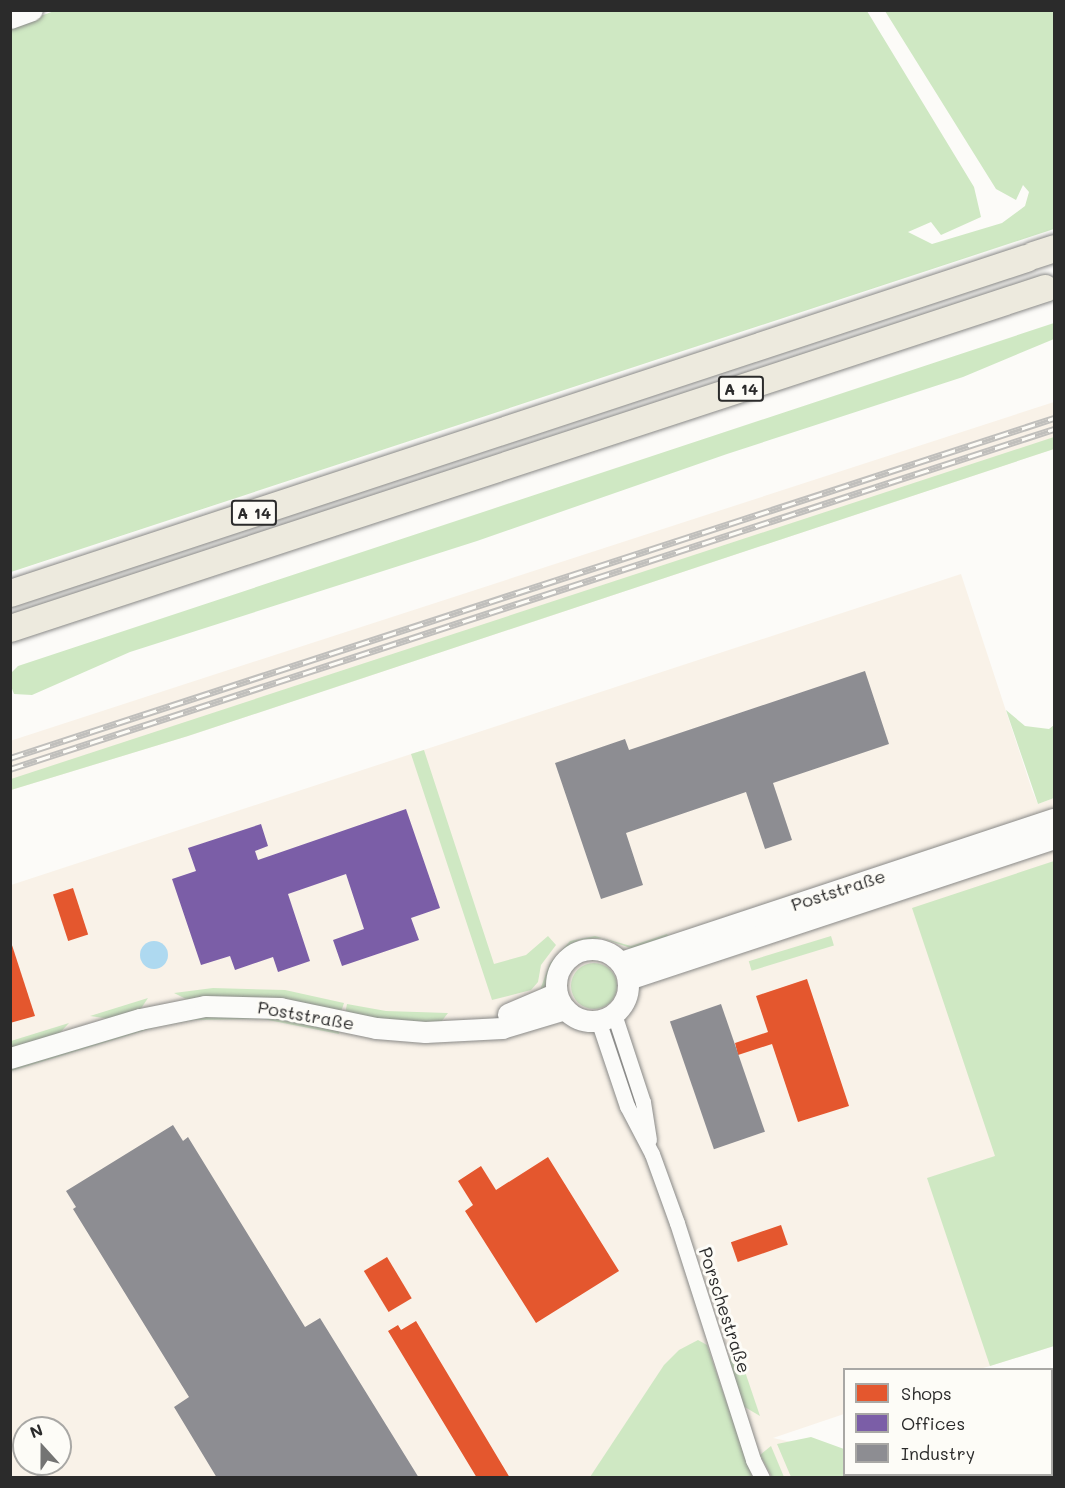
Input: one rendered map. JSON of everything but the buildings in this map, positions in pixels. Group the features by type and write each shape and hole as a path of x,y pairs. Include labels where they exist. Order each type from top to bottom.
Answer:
{"highway":[{"name":"A 14","path":"10,593 1038,254"},
{"name":"A 14","path":"10,628 1050,286"}],"street":[{"path":"10,18 32,10"},
{"name":"Poststraße","path":"624,970 1054,819"},
{"name":"Poststraße","path":"624,970 1054,838"},
{"path":"597,949 624,970 626,998 606,1017 585,1020 561,1001 560,967 578,951 597,949"},
{"name":"Poststraße","path":"10,1058 157,1014 204,1006 280,1008 389,1030 464,1030 561,1001"},
{"name":"Porschestraße","path":"606,1017 627,1106 652,1154 753,1460 762,1478"}],"shaded area":[{"path":"1054,402 1054,449 188,736 11,790 10,741"},
{"path":"961,574 1032,790 1038,804 1054,798 1054,1346 983,1368 843,1368 843,1414 773,1438 824,1449 843,1477 11,1478 11,885"},
{"path":"1054,1431 1054,1477 914,1478 1053,1476"}],"green space":[{"path":"57,10 867,11 974,187 981,217 941,235 931,222 908,232 932,244 1002,223 1025,206 1029,192 1023,185 1016,200 996,189 885,11 1054,11 1054,229 11,572 10,27"},
{"path":"1054,323 1054,339 963,377 727,454 477,541 130,652 32,695 14,694 11,686 11,673 18,666"},
{"path":"1054,437 1054,449 188,736 11,790 11,779"},
{"path":"1006,710 1025,726 1049,729 1054,725 1054,798 1038,804"},
{"path":"424,750 494,964 526,955 548,936 556,945 541,965 538,982 531,990 492,1000 411,754"},
{"path":"1054,861 1054,1346 990,1366 927,1178 995,1156 912,908"},
{"path":"667,934 669,938 633,949 602,938 579,940 557,955 570,941 595,936 631,946"},
{"path":"831,936 834,946 752,971 749,961"},
{"path":"556,957 545,987 540,990 550,963"},
{"path":"594,963 610,970 617,986 610,1002 594,1009 578,1002 571,986 578,970"},
{"path":"213,988 285,990 344,1003 341,1012 188,1000 174,993"},
{"path":"148,998 140,1010 110,1019 90,1016"},
{"path":"347,1004 386,1011 448,1013 441,1022 401,1022 345,1014"},
{"path":"264,1014 340,1029 339,1034 263,1019 194,1020 156,1027 11,1071 11,1067 128,1030 193,1015"},
{"path":"69,1023 57,1036 11,1050 11,1041"},
{"path":"698,1340 707,1345 752,1477 590,1477 664,1365 679,1350"},
{"path":"736,1345 760,1416 743,1406 728,1361"},
{"path":"811,1437 843,1449 843,1476 892,1476 791,1477 777,1444"},
{"path":"771,1446 784,1477 772,1477 760,1455"}],"water":[{"path":"154,941 164,945 168,955 164,965 154,969 144,965 140,955 144,945"}],"railway":[{"path":"10,758 1054,418"},
{"path":"10,769 1054,429"}]}
